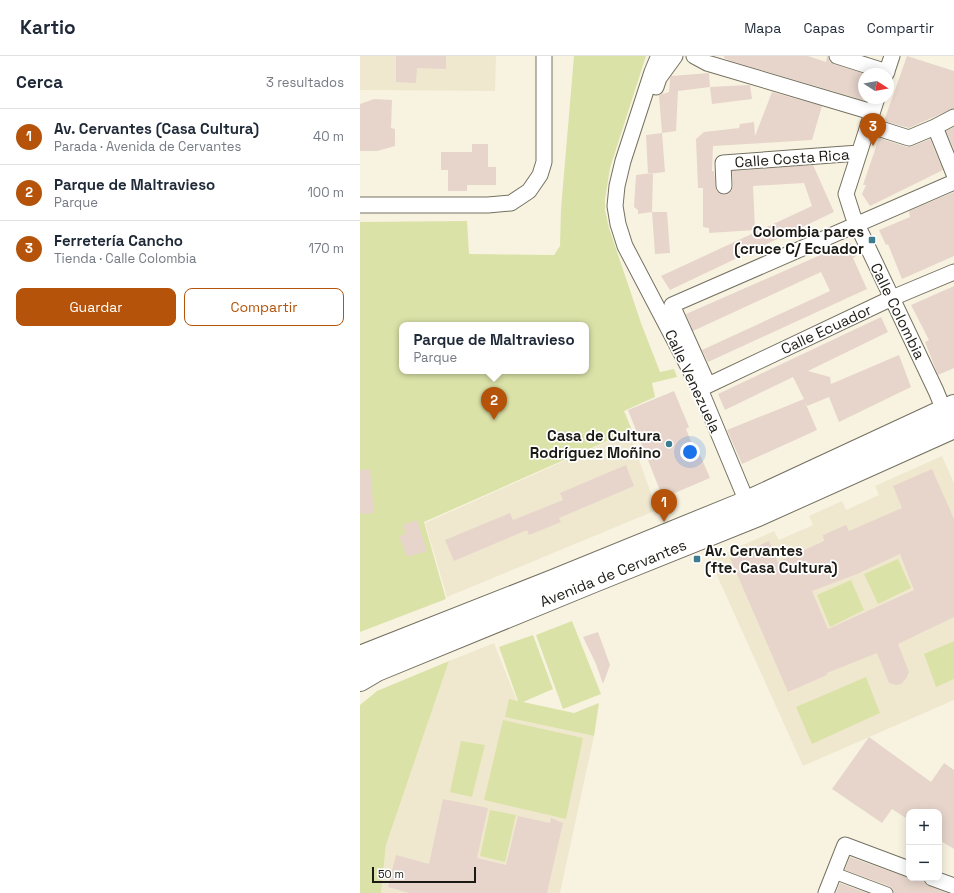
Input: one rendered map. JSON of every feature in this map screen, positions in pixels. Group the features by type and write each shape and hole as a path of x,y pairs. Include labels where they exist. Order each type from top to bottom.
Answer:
{"main road":[{"name":"Avenida de Cervantes","path":"360,657 952,421"},
{"name":"Avenida de Cervantes","path":"360,680 377,670 601,578 758,516 952,421"}],"street":[{"path":"360,205 488,205 510,203 529,191 540,175 544,162 544,56"},
{"name":"Calle Venezuela","path":"662,56 657,60 652,72 623,161 617,186 615,206 618,224 625,246 704,387 747,502"},
{"name":"Calle Venezuela","path":"634,262 627,235 624,195 628,175 659,78 675,56"},
{"path":"694,56 707,63 873,112 909,138 954,117"},
{"path":"837,56 872,68"},
{"path":"888,68 892,56"},
{"name":"Calle Colombia","path":"873,112 846,194 857,225 936,391 952,421"},
{"path":"935,127 954,174"},
{"name":"Calle Costa Rica","path":"724,186 723,163 859,153"},
{"path":"704,387 672,305 954,182"},
{"name":"Calle Ecuador","path":"704,387 892,298 954,272"},
{"path":"826,893 844,845 906,868"},
{"path":"834,873 887,893"},
{"path":"940,881 954,886"}],"shaded area":[{"path":"360,56 496,56 495,91 360,90"},
{"path":"629,432 657,510 447,597 425,523"},
{"path":"942,456 954,483 954,700 803,766 710,560 774,531 779,540 813,525 809,516 842,501 846,510 879,495 875,486"},
{"path":"494,643 517,701 505,717 594,736 560,893 381,893 386,845 449,661"}],"green space":[{"path":"574,56 646,56 610,168 605,199 605,210 609,228 641,323 660,372 674,369 677,377 652,383 655,397 624,411 632,430 424,522 446,599 360,632 360,222 467,221 469,254 554,255 560,246 561,209"},
{"path":"898,559 911,588 878,604 864,574"},
{"path":"851,580 864,610 830,627 817,595"},
{"path":"572,621 601,694 563,709 536,635"},
{"path":"533,635 553,689 523,702 574,713 599,703 594,736 505,717 509,699 518,701 499,647"},
{"path":"954,641 954,679 936,687 924,654"},
{"path":"449,661 386,845 381,893 360,893 360,705 377,691"},
{"path":"866,677 880,713 812,744 796,707"},
{"path":"503,720 583,738 566,819 484,800"},
{"path":"461,741 485,745 472,797 450,792"},
{"path":"490,810 516,815 505,862 480,856"}],"building":[{"path":"396,56 446,56 446,69 417,68 416,83 396,82"},
{"path":"724,56 808,56 826,62 828,56 830,62 858,72 858,99 731,61 724,58"},
{"path":"907,56 954,71 954,108 909,128 884,121 890,104 894,104 894,93"},
{"path":"709,73 710,87 678,91 676,131 662,133 659,95 669,92 671,76"},
{"path":"750,85 752,99 712,104 710,87"},
{"path":"772,92 822,106 812,140 713,146 712,171 714,171 716,190 720,194 724,195 728,194 732,190 732,171 813,165 834,212 670,290 661,276 812,206 804,183 753,186 755,230 709,233 709,228 703,227 703,188 698,188 696,139 704,132 739,128 740,124 754,122 755,136"},
{"path":"374,99 392,100 391,128 395,129 395,146 377,151 360,151 360,104"},
{"path":"954,127 954,150 946,131"},
{"path":"662,133 665,172 648,174 646,135"},
{"path":"879,138 907,147 930,139 943,170 870,206 862,194 866,185 863,185"},
{"path":"472,144 488,144 488,167 496,167 496,185 467,185 467,191 448,191 448,170 441,170 441,152 472,152"},
{"path":"653,173 652,212 638,214 638,210 634,207 636,175"},
{"path":"954,192 954,256 902,279 888,244 886,245 879,230 910,217 909,211"},
{"path":"652,212 667,212 670,253 655,254"},
{"path":"850,242 856,256 853,258 867,289 708,362 702,350 830,291 821,272 693,331 686,314"},
{"path":"954,286 954,368 938,375 925,342 929,340 911,305"},
{"path":"881,317 888,332 808,371 830,377 831,384 899,355 911,387 839,422 829,397 807,406 804,400 817,430 742,464 727,430 804,399 793,377 725,410 718,394"},
{"name":"Casa de Cultura Rodríguez Moñino","path":"674,391 689,427 686,429 692,444 695,443 710,478 663,498 628,410"},
{"path":"626,465 634,486 559,518 561,522 529,535 527,530 454,561 445,540 510,513 513,520 563,500 560,493"},
{"path":"370,469 374,513 360,514 360,470"},
{"path":"932,469 954,519 954,617 898,644 909,672 906,679 901,684 896,685 889,683 877,653 827,673 827,675 788,692 730,558 769,541 778,562 824,541 823,535 846,525 849,531 902,508 893,486","holes":["900,554 914,590 828,629 812,591 857,574"]},
{"path":"417,520 427,551 407,557 399,536 406,534 403,525"},
{"path":"598,632 610,665 603,684 596,664 583,637"},
{"path":"869,737 931,782 944,763 954,770 954,849 942,842 942,809 906,809 906,818 892,809 882,823 832,789"},
{"path":"443,799 488,808 477,858 506,865 518,816 550,823 551,818 563,823 547,893 409,893 388,887 396,855 429,864"},
{"path":"850,857 906,877 906,881 924,881 929,886 947,893 894,893 893,889 889,886 845,870"},
{"path":"840,883 867,893 836,893"}],"place":[{"name":"Ferretería Cancho","path":"873,146"},
{"name":"Colombia pares (cruce C/ Ecuador","path":"872,240"},
{"name":"Parque de Maltravieso","path":"494,420"},
{"name":"Casa de Cultura Rodríguez Moñino","path":"669,444"},
{"name":"Av. Cervantes (Casa Cultura)","path":"664,522"},
{"name":"Av. Cervantes (fte. Casa Cultura)","path":"697,559"}]}
